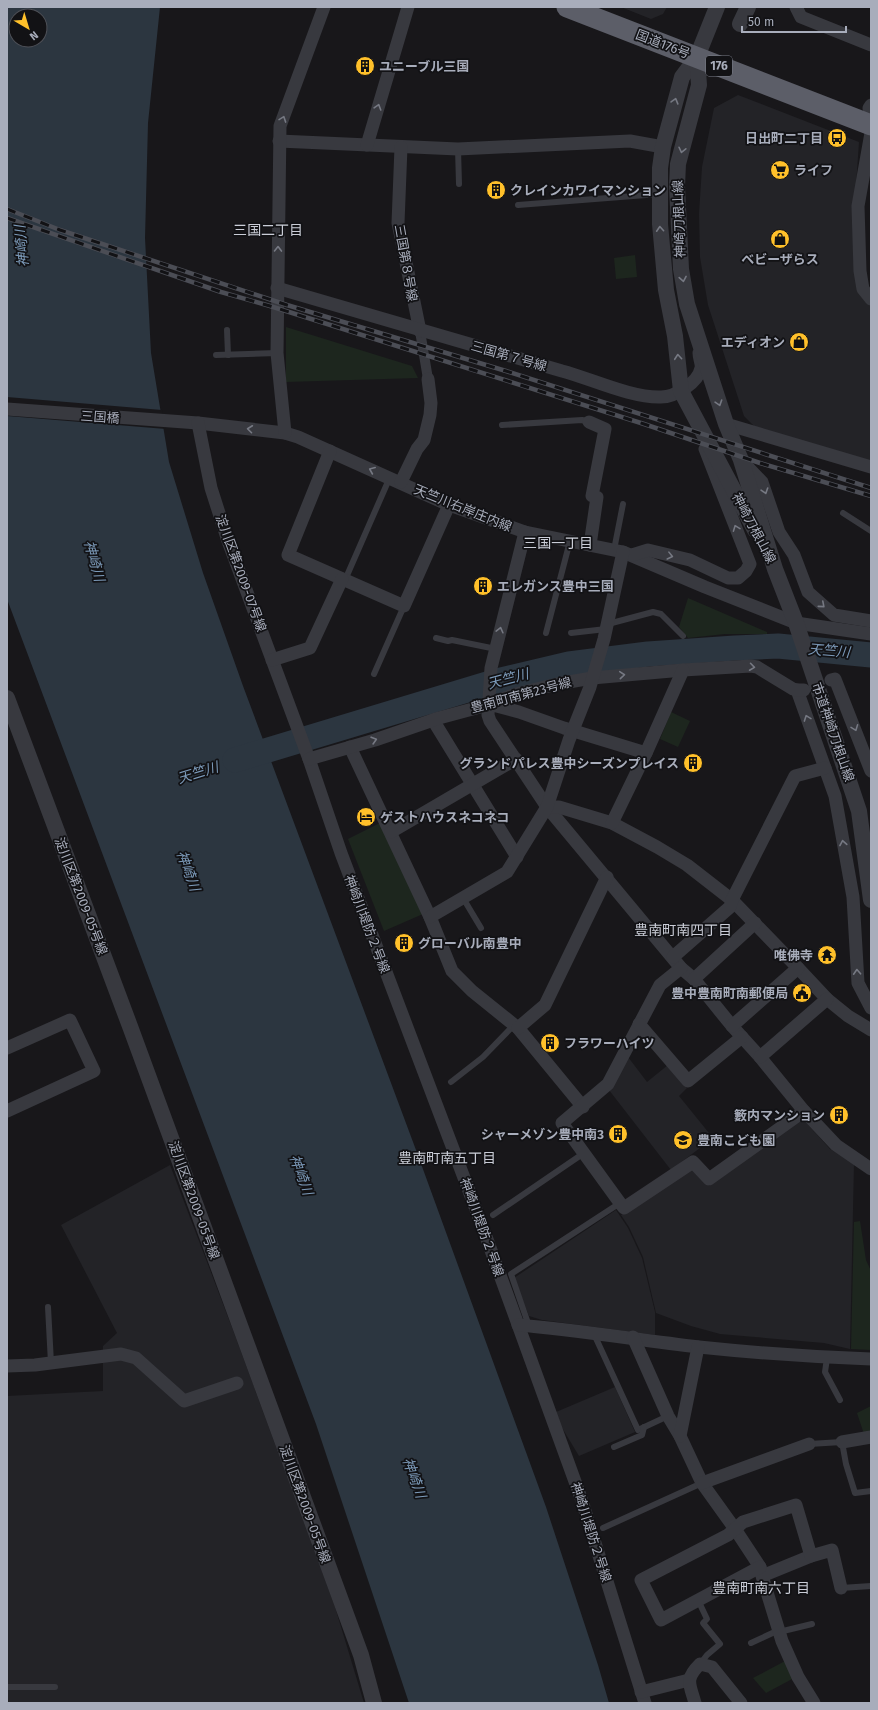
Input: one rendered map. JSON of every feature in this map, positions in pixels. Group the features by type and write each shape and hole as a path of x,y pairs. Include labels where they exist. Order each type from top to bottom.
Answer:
{"highway":[{"name":"国道176号","path":"567,7 871,125"}],"street":[{"path":"285,433 277,353 280,126 324,7"},
{"path":"367,145 408,7"},
{"name":"神崎刀根山線","path":"717,7 697,57 682,77 663,147 659,190 660,224 666,290 676,336 681,391 775,569"},
{"path":"740,24 748,7"},
{"path":"796,7 801,17 871,45"},
{"name":"神崎刀根山線","path":"697,57 699,84 678,164 677,186 681,269 687,304 696,337 726,424 741,460 775,569"},
{"path":"871,105 869,108 871,118"},
{"path":"871,133 858,206 860,271 863,289 871,299"},
{"path":"279,141 458,149 630,141 663,147"},
{"name":"三国第８号線","path":"401,147 398,223 420,331"},
{"path":"659,190 677,186"},
{"name":"三国第７号線","path":"278,288 420,331 577,375 643,396 663,397 681,391 697,379 701,368 696,337"},
{"path":"395,480 424,440 431,403 420,331"},
{"path":"430,917 507,872 547,806 602,644 623,553 648,550 690,560 728,578 738,578 746,571 750,564 722,490 699,438 689,406"},
{"name":"三国橋","path":"7,409 196,423"},
{"path":"590,422 605,429 592,496 597,497 590,545"},
{"name":"天竺川右岸庄内線","path":"196,423 285,433 298,436 449,505 525,532 623,553 797,627 871,634"},
{"name":"淀川区第2009-07号線","path":"196,423 211,488 228,541 295,720"},
{"path":"726,424 871,467"},
{"path":"330,451 288,555 404,606 449,505"},
{"path":"741,460 762,482 779,532 794,555 808,592 834,615 871,621"},
{"path":"525,532 491,668 488,715 490,721 547,806 681,968 694,980 804,1111 836,1146 871,1169"},
{"name":"市道神崎刀根山線","path":"775,569 814,675 859,811 871,900"},
{"path":"272,660 310,648 343,579"},
{"name":"豊南町南第23号線","path":"308,757 375,740 489,701 592,676 751,666 801,690 825,768"},
{"path":"612,823 646,753 683,670"},
{"path":"833,680 870,767"},
{"name":"淀川区第2009-05号線","path":"7,698 134,1037 361,1655 374,1703"},
{"path":"489,701 646,753"},
{"name":"神崎川堤防２号線","path":"295,720 340,853 480,1220 523,1325 581,1498 643,1697"},
{"path":"433,720 517,856"},
{"path":"350,746 430,917 452,971 472,991 516,1026 583,1107"},
{"path":"391,832 516,759"},
{"path":"672,957 730,907 732,900 795,776 825,768 835,796 853,897 858,983 871,1008"},
{"path":"547,806 559,807 612,823 687,865 732,900 827,999 848,1016 871,1030"},
{"path":"516,1026 545,1005 607,877"},
{"path":"694,980 755,923"},
{"path":"681,968 660,985 608,1084 583,1107 562,1123 624,1208 693,1162 709,1179 804,1111"},
{"path":"732,1026 798,968"},
{"path":"760,1057 827,999"},
{"path":"7,1048 70,1020 94,1071 7,1111"},
{"path":"639,1024 688,1081 742,1037"},
{"path":"523,1325 633,1337 698,1347 827,1358 871,1359"},
{"path":"633,1337 668,1416 680,1436 702,1483 735,1529 761,1571 779,1631 798,1677 814,1703"},
{"path":"680,1436 698,1347"},
{"path":"7,1366 51,1363 121,1354 136,1358 184,1401 237,1383"},
{"path":"842,1442 871,1437"},
{"path":"702,1483 809,1444"},
{"path":"811,1556 796,1505 743,1522 728,1535 641,1580 662,1620 698,1600 761,1571 832,1550 841,1588"},
{"path":"695,1703 689,1680 691,1673 700,1664 712,1667 741,1703"},
{"path":"643,1697 689,1680"}],"lane":[{"path":"458,149 459,184"},
{"path":"518,205 659,190"},
{"path":"227,330 228,354"},
{"path":"216,355 277,353"},
{"path":"502,425 565,419 590,422"},
{"path":"343,579 395,480"},
{"path":"623,504 623,553"},
{"path":"843,513 871,531"},
{"path":"546,633 570,541"},
{"path":"374,674 404,606"},
{"path":"571,633 607,627 653,612 661,614 683,636"},
{"path":"436,638 496,649"},
{"path":"463,898 481,928"},
{"path":"451,1082 483,1057 516,1026"},
{"path":"493,1215 585,1153"},
{"path":"523,1325 511,1274 620,1203"},
{"path":"48,1307 51,1363"},
{"path":"594,1333 638,1430 668,1416"},
{"path":"827,1358 825,1372 840,1400"},
{"path":"614,1447 642,1435 644,1427"},
{"path":"809,1444 842,1442 846,1464 855,1493 871,1491"},
{"path":"604,1528 702,1483"},
{"path":"841,1588 871,1586"},
{"path":"698,1600 707,1619 703,1623 720,1644 707,1655 700,1664"},
{"path":"751,1643 779,1631 812,1624"},
{"path":"7,1687 54,1687"}],"shaded area":[{"path":"621,7 667,7 663,14 651,19"},
{"path":"738,95 859,142 854,215 864,299 871,306 871,463 755,427 744,416 708,305 700,257 699,214 702,167 714,108"},
{"path":"635,255 637,277 616,279 614,258"},
{"path":"286,327 412,366 418,378 286,382"},
{"path":"688,598 767,632 767,634 725,634 688,638 679,627"},
{"path":"671,712 690,721 678,747 660,739"},
{"path":"380,823 423,914 384,931 348,839"},
{"path":"628,1057 647,1082 668,1065 687,1088 679,1096 713,1138 671,1170 609,1090"},
{"path":"802,1118 830,1149 854,1163 850,1349 824,1343 720,1334 691,1326 656,1313 643,1257 629,1227 621,1215 688,1170 696,1170 709,1186"},
{"path":"170,1165 236,1338 335,1607 364,1703 7,1703 7,1396 103,1391 103,1346 117,1333 61,1225"},
{"path":"616,1210 628,1228 642,1258 655,1312 655,1335 542,1320 529,1316 514,1278"},
{"path":"860,1221 866,1260 871,1271 871,1350 851,1349 854,1222"},
{"path":"615,1387 635,1432 579,1456 561,1426 556,1412"},
{"path":"871,1406 871,1433 864,1434 857,1413"},
{"path":"785,1661 794,1678 766,1693 753,1678"}],"water":[{"name":"神崎川","path":"7,7 160,7 148,123 145,238 151,353 169,462 203,573 243,686 416,1150 546,1507 609,1703 409,1703 316,1424 7,599"}],"pier":[{"path":"7,397 162,410 166,429 7,416"}],"waterway":[{"name":"天竺川","path":"235,760 497,681 569,664 648,654 778,646 871,655"}],"railway":[{"path":"7,209 60,230 287,305 506,371 871,488"},
{"path":"7,218 221,292 270,306 644,424 760,463 871,496"}],"place":[{"name":"ユニーブル三国","path":"365,66"},
{"name":"日出町二丁目","path":"837,138"},
{"name":"ライフ","path":"780,170"},
{"name":"クレインカワイマンション","path":"496,190"},
{"name":"ベビーザらス","path":"780,239"},
{"name":"エディオン","path":"799,342"},
{"name":"エレガンス豊中三国","path":"483,586"},
{"name":"グランドパレス豊中シーズンプレイス","path":"693,763"},
{"name":"ゲストハウスネコネコ","path":"366,817"},
{"name":"グローバル南豊中","path":"404,943"},
{"name":"唯佛寺","path":"827,955"},
{"name":"豊中豊南町南郵便局","path":"802,993"},
{"name":"フラワーハイツ","path":"550,1043"},
{"name":"籔内マンション","path":"839,1115"},
{"name":"シャーメゾン豊中南3","path":"618,1134"},
{"name":"豊南こども園","path":"683,1140"}],"district":[{"name":"三国二丁目","path":"268,230"},
{"name":"三国一丁目","path":"558,543"},
{"name":"豊南町南四丁目","path":"683,930"},
{"name":"豊南町南五丁目","path":"447,1158"},
{"name":"豊南町南六丁目","path":"761,1588"}]}
